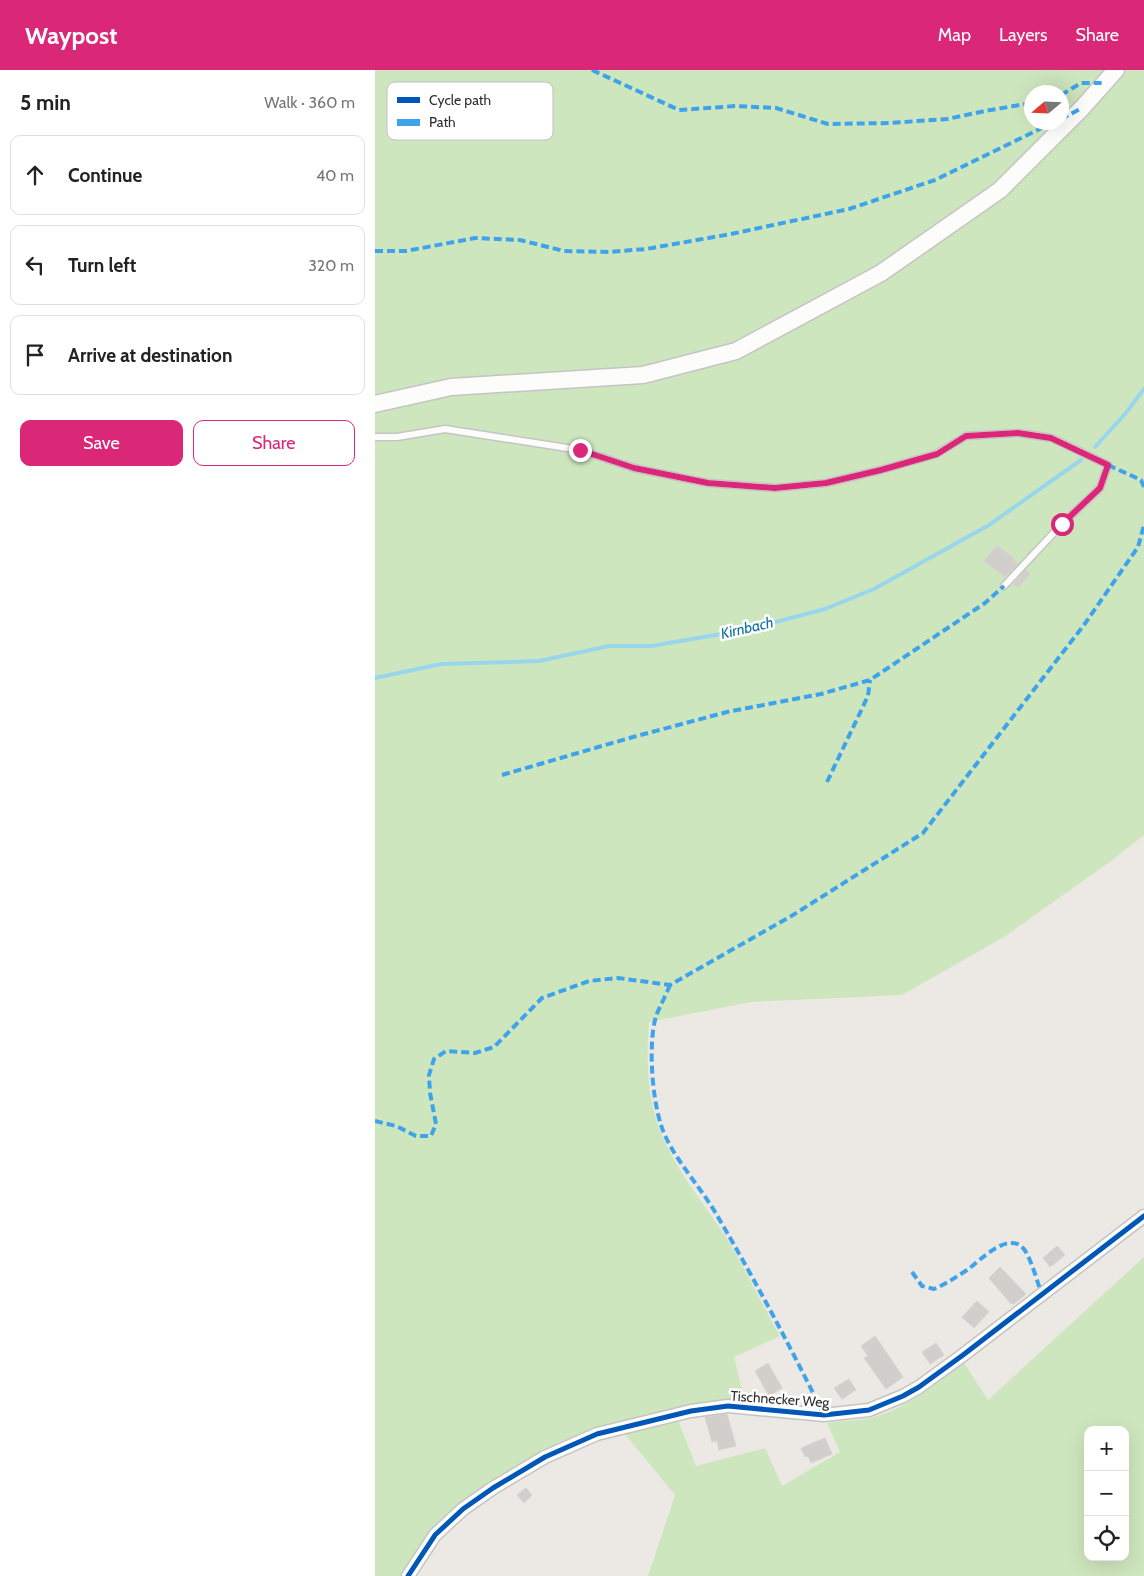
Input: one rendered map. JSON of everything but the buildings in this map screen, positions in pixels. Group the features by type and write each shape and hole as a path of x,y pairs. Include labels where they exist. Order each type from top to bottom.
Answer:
{"main road":[{"path":"375,404 451,388 643,375 737,351 881,272 1000,190 1083,108 1116,70"}],"street":[{"name":"Tischnecker Weg","path":"407,1576 435,1536 463,1509 493,1488 545,1457 597,1434 691,1411 728,1406 824,1415 869,1410 903,1396 919,1387 963,1355 1144,1216"}],"lane":[{"path":"375,437 397,437 445,429 580,450 634,468 708,483 775,488 826,483 881,470 937,454 966,436 1018,433 1051,438 1108,465 1100,488 1062,524 1004,586"}],"green space":[{"path":"375,70 1144,70 1144,835 1111,861 1004,937 902,995 751,1002 649,1022 649,1084 654,1113 659,1128 672,1156 688,1182 731,1245 780,1336 734,1357 745,1402 597,1430 432,1531 401,1576 375,1576"},
{"path":"1144,1257 1144,1576 648,1576 675,1495 624,1433 678,1420 696,1466 765,1448 782,1486 840,1452 827,1423 870,1418 896,1409 920,1395 964,1363 988,1400"}],"waterway":[{"name":"Kirnbach","path":"1095,447 1125,414 1144,389"},
{"name":"Kirnbach","path":"375,678 441,664 539,661 609,646 651,646 745,630 825,609 874,589 989,525 1081,460"}],"marked path":[{"path":"592,70 679,110 736,106 776,108 828,124 889,123 947,119 1024,104"},
{"path":"1069,90 1081,83 1105,83"},
{"path":"1069,115 1082,108"},
{"path":"375,251 406,251 475,238 520,240 564,251 609,252 646,249 731,234 849,209 935,180 1038,130"},
{"path":"1108,465 1141,480 1144,487"},
{"path":"375,1121 396,1126 416,1136 431,1136 436,1124 430,1093 429,1075 434,1059 446,1051 475,1053 494,1047 542,998 589,981 618,978 670,985 793,915 923,833 1084,625 1138,547 1144,525"},
{"path":"502,775 727,712 821,694 870,680 985,603 1004,586"},
{"path":"827,782 868,696 870,680"},
{"path":"670,985 656,1016 652,1041 653,1086 661,1125 671,1147 715,1212 744,1262 824,1415"},
{"path":"912,1272 922,1286 934,1289 967,1270 994,1249 1009,1243 1017,1244 1026,1252 1042,1295"}],"cycle path":[{"path":"408,1576 435,1535 463,1509 493,1488 545,1457 597,1434 691,1411 728,1406 824,1415 869,1410 903,1396 919,1387 963,1355 1144,1216"}],"route":[{"path":"580,450 634,468 708,483 775,488 826,483 881,470 937,454 966,436 1018,433 1051,438 1108,465 1100,488 1062,524"}]}
